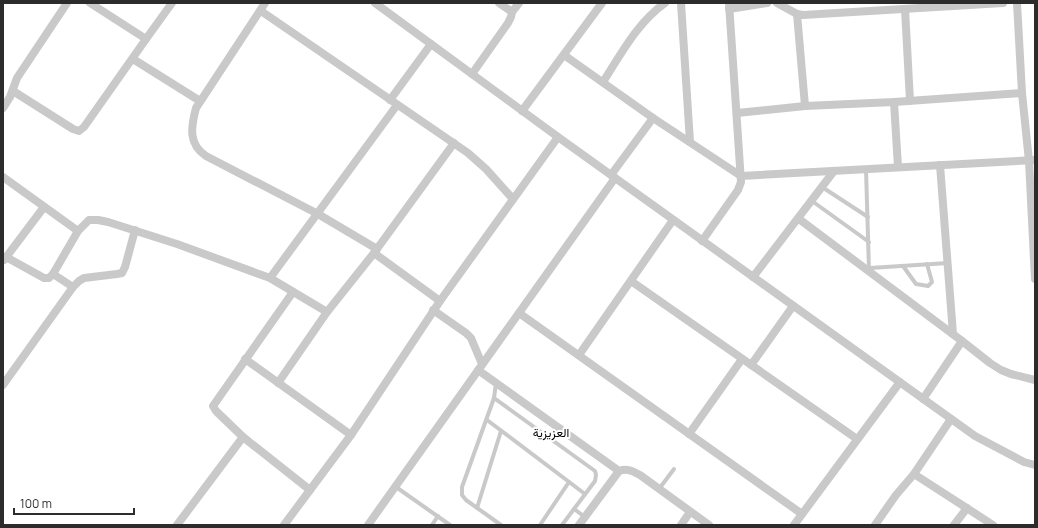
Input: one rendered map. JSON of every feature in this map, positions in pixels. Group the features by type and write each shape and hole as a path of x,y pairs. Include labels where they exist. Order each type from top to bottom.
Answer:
{"street":[{"path":"3,108 13,91 17,78 67,3"},
{"path":"90,3 146,39"},
{"path":"13,91 73,129 79,131 84,127 172,3"},
{"path":"265,3 196,108 192,138 195,146 200,152 318,214 376,251 440,301"},
{"path":"375,3 613,177 975,436 1024,462 1035,465"},
{"path":"499,3 512,12"},
{"path":"472,74 508,23 512,12 519,3"},
{"path":"522,111 602,3"},
{"path":"603,82 632,36 653,13 665,3"},
{"path":"681,3 690,142"},
{"path":"702,241 738,190 741,182 729,6 767,3"},
{"path":"777,3 797,14 804,16 905,9 934,5 1003,3"},
{"path":"1017,3 1022,93 1032,160 1035,277"},
{"path":"905,9 910,101"},
{"path":"261,11 454,143 478,161 513,199"},
{"path":"797,14 805,106"},
{"path":"270,278 318,214 432,44"},
{"path":"564,54 653,118 741,176 1032,160"},
{"path":"133,59 200,101"},
{"path":"737,113 805,106 894,102 1022,93"},
{"path":"894,102 898,168"},
{"path":"368,525 519,313 653,118"},
{"path":"284,525 351,435 433,310 558,137"},
{"path":"278,383 327,312 376,251 454,143"},
{"path":"940,165 953,334"},
{"path":"753,277 834,171"},
{"path":"3,177 78,231"},
{"path":"44,206 5,259 44,278 49,278 53,274 78,231 89,220 98,220 177,244 270,278 327,312"},
{"path":"799,218 1001,370 1035,380"},
{"path":"579,356 674,220"},
{"path":"3,385 73,287 79,281 84,278 122,273 125,268 135,230"},
{"path":"53,274 73,287"},
{"path":"631,281 857,440"},
{"path":"293,292 213,406 216,411 243,437 310,490"},
{"path":"751,365 793,306"},
{"path":"433,310 471,338 480,367 496,382 619,471"},
{"path":"519,313 802,514"},
{"path":"923,399 962,341"},
{"path":"690,434 742,359"},
{"path":"245,360 351,435"},
{"path":"794,525 900,382"},
{"path":"874,525 891,500 914,474 951,419"},
{"path":"177,525 243,437"},
{"path":"579,525 619,471 626,469 633,471 709,525"},
{"path":"914,474 993,525"},
{"path":"954,525 967,508"},
{"path":"681,525 690,512"}],"lane":[{"path":"866,169 869,270 948,263"},
{"path":"822,187 868,217"},
{"path":"812,201 869,242"},
{"path":"903,266 916,284 928,286 932,282 927,264"},
{"path":"496,382 494,398 462,487 462,495 466,500 501,525"},
{"path":"494,398 595,471 595,480 562,525"},
{"path":"487,420 585,494"},
{"path":"551,438 558,427"},
{"path":"477,508 501,431"},
{"path":"659,489 674,469"},
{"path":"540,525 570,482"},
{"path":"395,486 450,525"},
{"path":"574,509 585,518"},
{"path":"432,525 438,516"}],"district":[{"name":"العزيزية","path":"551,432"}]}
